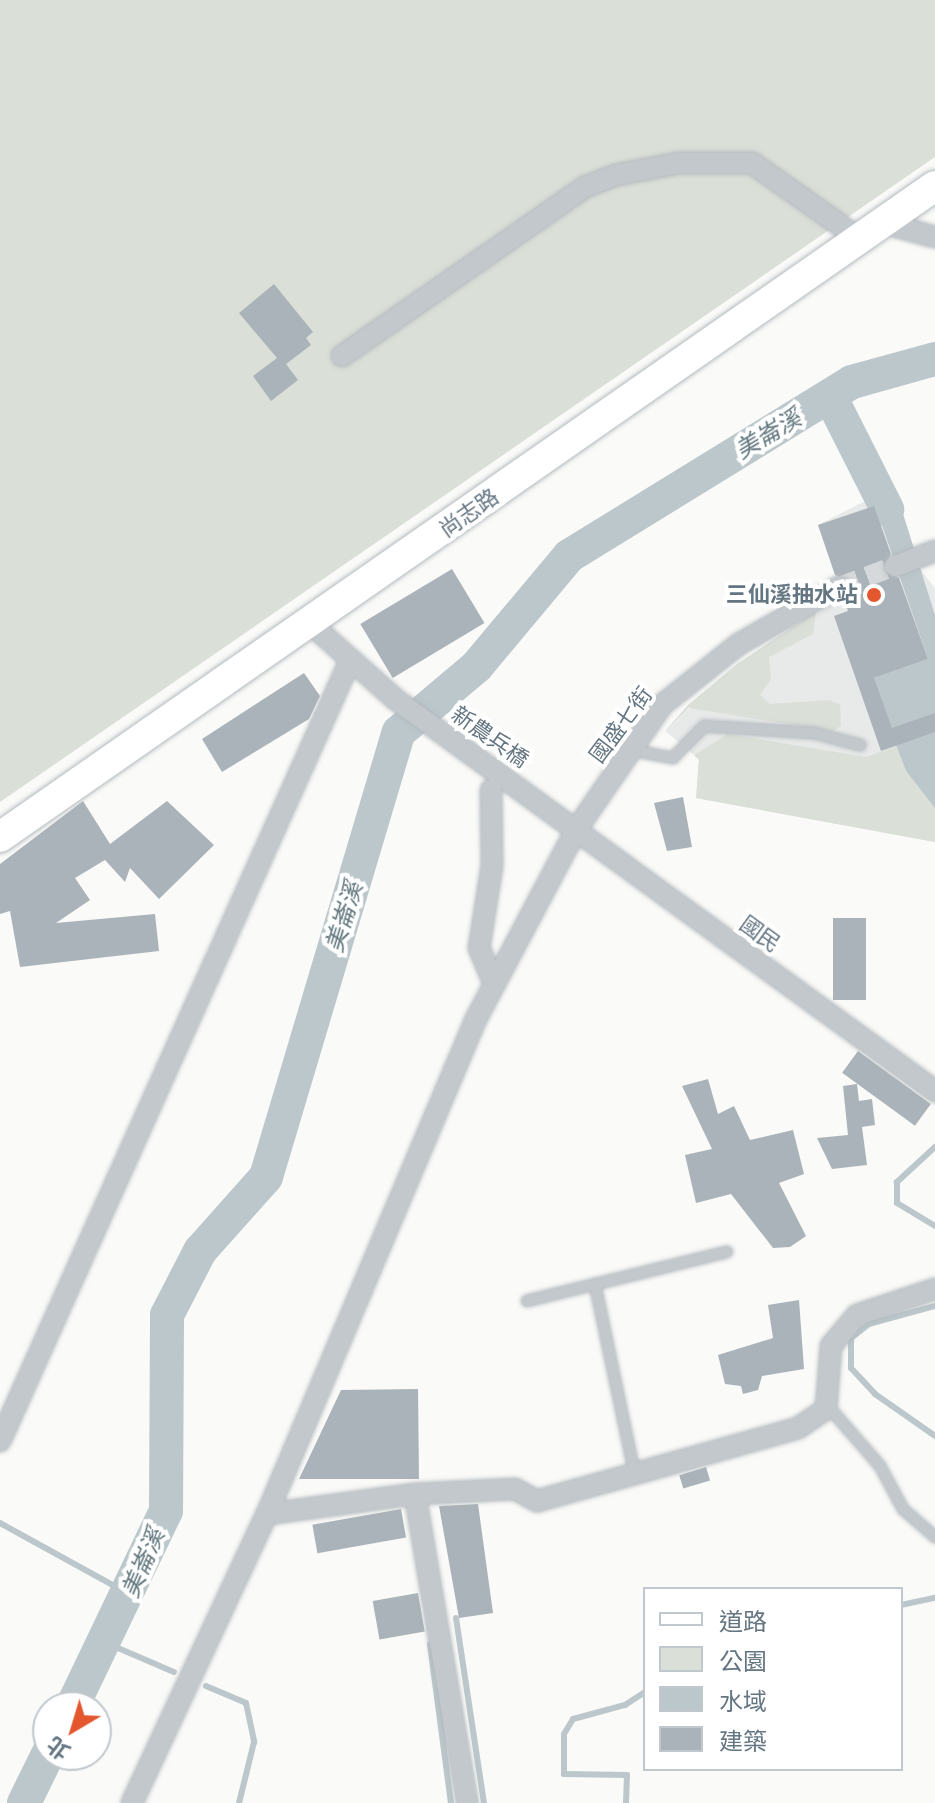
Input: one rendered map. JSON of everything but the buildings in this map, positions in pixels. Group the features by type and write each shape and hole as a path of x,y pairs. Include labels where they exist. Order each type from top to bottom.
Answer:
{"street":[{"path":"342,356 585,187 616,175 679,163 752,163 770,170 870,230 935,237"},
{"name":"尚志路","path":"0,837 312,625 935,186"},
{"path":"895,566 935,551"},
{"name":"國盛七街","path":"132,1803 267,1514 494,983 576,830 662,705 704,669 839,587"},
{"name":"新農兵橋","path":"312,625 349,663 395,699 558,814"},
{"path":"0,1441 349,663"},
{"path":"491,790 492,866 479,948 494,983"},
{"name":"國民","path":"558,814 935,1091"},
{"path":"267,1514 415,1494 515,1489 537,1501 634,1471 798,1428 827,1405 831,1346 857,1315 935,1289"},
{"path":"415,1494 467,1803"}],"lane":[{"path":"630,750 673,758 704,726 814,733 860,745"},
{"path":"527,1301 727,1252"},
{"path":"595,1284 634,1471"},
{"path":"827,1405 880,1466 903,1509 935,1537"}],"shaded area":[{"name":"三仙溪抽水站","path":"897,494 920,569 935,588 935,842 696,798 699,759 665,731 737,664 843,598 818,525 869,499"}],"green space":[{"path":"0,0 935,0 935,157 0,802"},
{"path":"816,611 813,634 769,657 771,679 760,695 770,704 830,700 840,705 841,726 833,731 689,708 665,731 688,705 737,664"},
{"path":"728,734 866,757 897,746 906,771 935,808 935,842 696,798 699,760 694,755"}],"water":[{"path":"897,495 935,615 935,808 906,771 871,679 928,659 873,499"}],"waterway":[{"name":"美崙溪","path":"80,1691 166,1511 167,1315 200,1251 266,1177 399,732 477,666 569,556 852,382 935,359"},
{"path":"830,396 887,509"},
{"path":"935,1147 897,1182 897,1203 935,1226"},
{"path":"935,1306 869,1324 851,1338 851,1368 875,1394 935,1436"},
{"path":"0,1523 131,1595"},
{"path":"903,1605 935,1598"},
{"path":"456,1618 484,1803"},
{"path":"104,1642 174,1672"},
{"path":"430,1644 451,1803"},
{"path":"206,1686 246,1703 254,1742 239,1803"},
{"path":"626,1803 627,1775 564,1774 564,1734 573,1719 625,1705 643,1693"},
{"name":"美崙溪","path":"24,1803 40,1771"}],"tunnel":[{"path":"839,587 895,566"}],"place":[{"name":"三仙溪抽水站","path":"874,595"}]}
